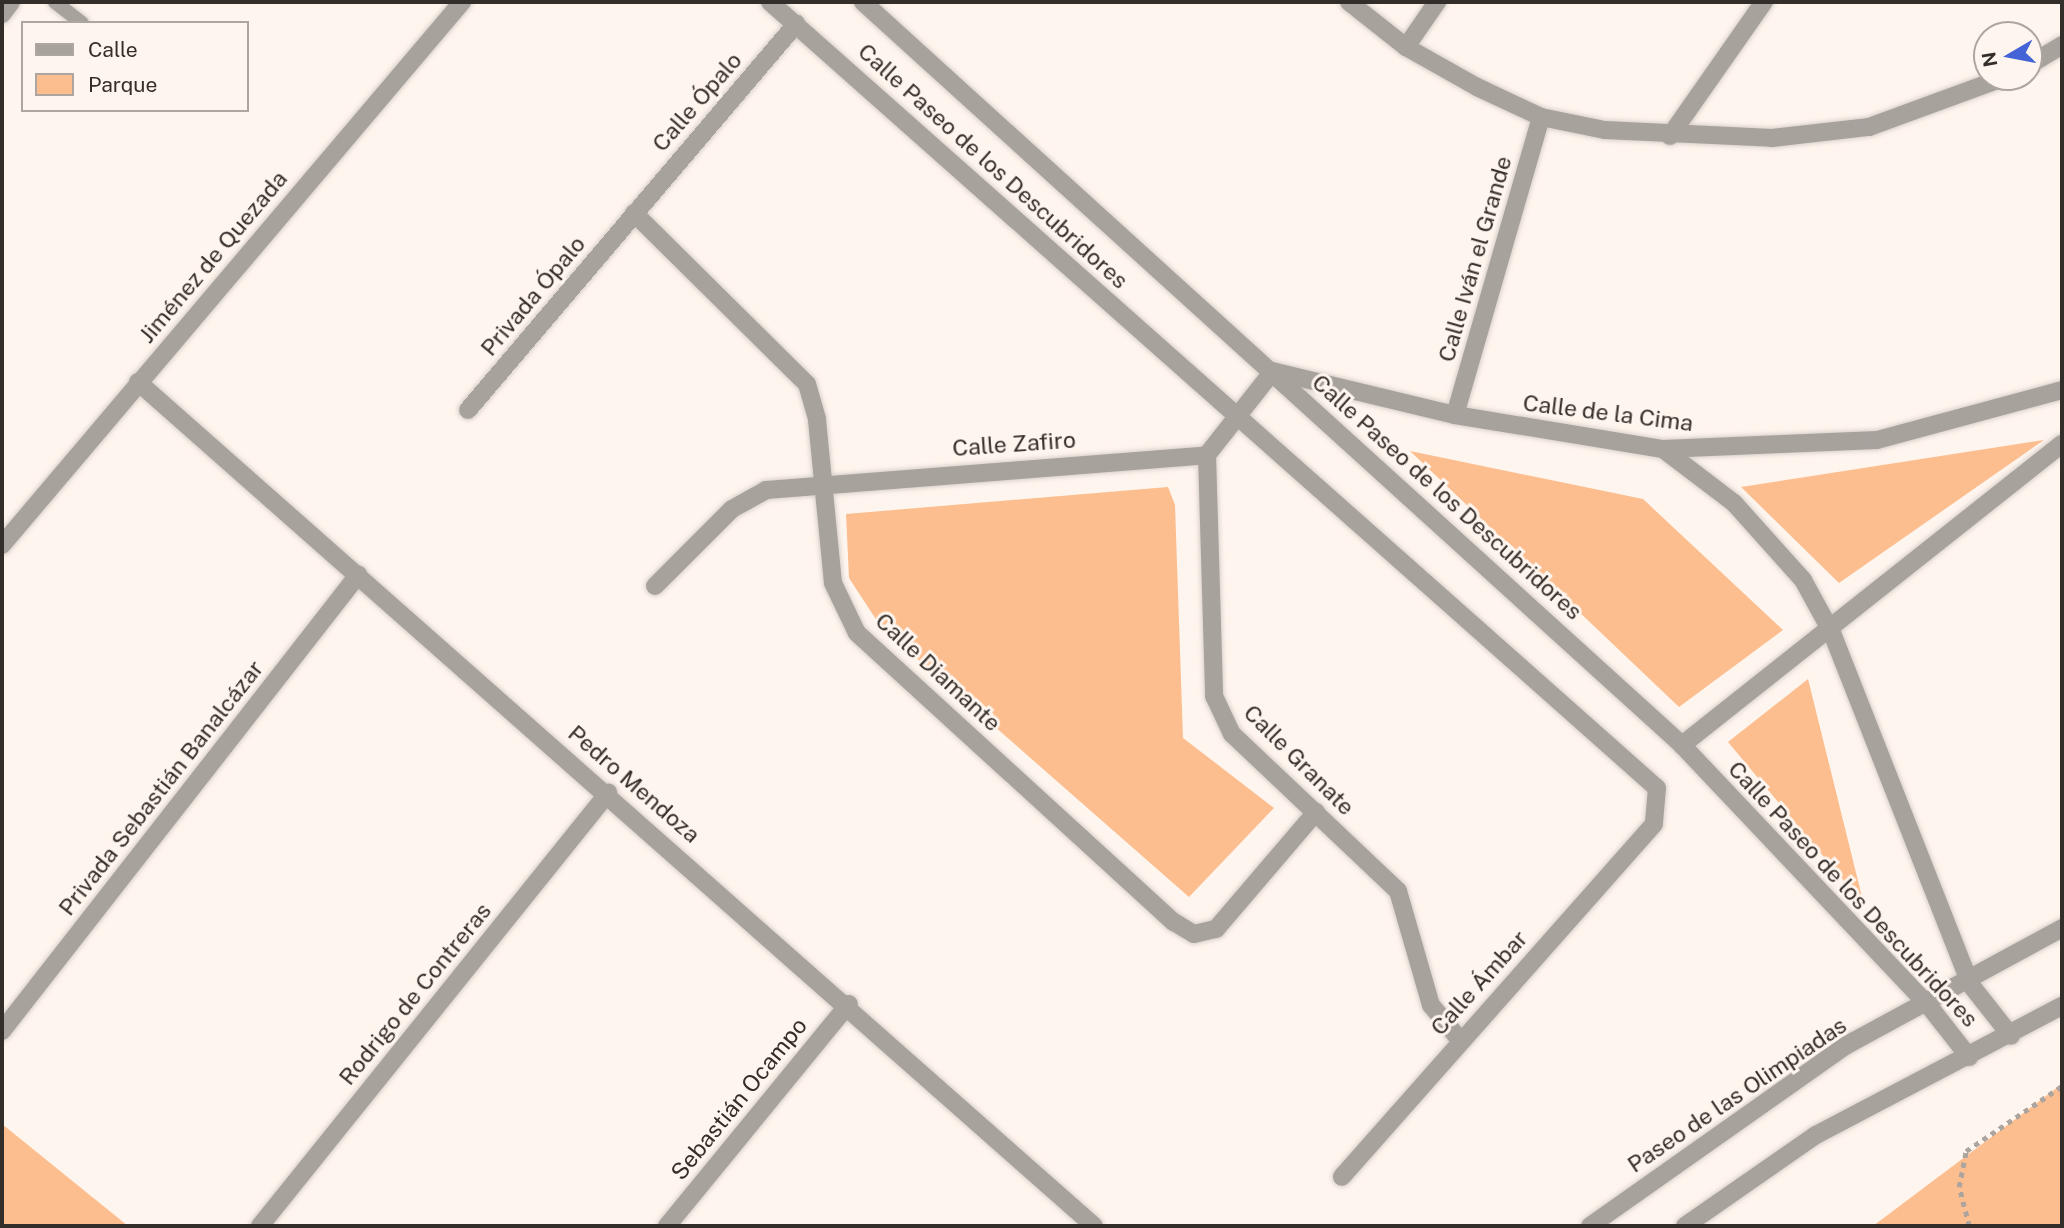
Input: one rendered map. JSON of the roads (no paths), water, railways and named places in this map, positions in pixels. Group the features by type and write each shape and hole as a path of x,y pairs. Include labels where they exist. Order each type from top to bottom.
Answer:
{"street":[{"path":"2,14 11,2"},
{"name":"Jiménez de Quezada","path":"2,545 462,2"},
{"name":"Calle Paseo de los Descubridores","path":"770,2 1647,774 1660,798 1654,824"},
{"name":"Calle Paseo de los Descubridores","path":"863,2 1273,371 1682,745 1929,1006 1969,1057"},
{"path":"1349,2 1406,47 1541,117 1670,136 1772,138 1870,127 1973,89"},
{"path":"1406,47 1437,2"},
{"path":"1670,136 1764,2"},
{"name":"Calle Ópalo","path":"634,213 796,24"},
{"path":"2043,57 2062,45"},
{"name":"Calle Iván el Grande","path":"1455,415 1541,117"},
{"name":"Privada Ópalo","path":"468,410 634,213"},
{"name":"Calle Diamante","path":"634,213 799,372 815,410 833,583 857,633 1184,931 1206,933 1229,919 1316,812"},
{"path":"1207,456 1235,414 1273,371"},
{"name":"Calle de la Cima","path":"1273,371 1455,415 1663,449 1877,440 2062,390"},
{"name":"Pedro Mendoza","path":"138,382 849,1004 1084,1223"},
{"path":"1682,745 1832,633 2062,444"},
{"path":"1663,449 1768,536 1803,580 1832,633 1970,984 2011,1036"},
{"name":"Calle Zafiro","path":"654,586 748,497 824,482 1207,456"},
{"name":"Calle Granate","path":"1207,456 1211,678 1220,715 1398,891 1431,1005 1460,1041"},
{"name":"Privada Sebastián Banalcázar","path":"2,1031 358,575"},
{"name":"Rodrigo de Contreras","path":"260,1226 608,793"},
{"name":"Calle Ámbar","path":"1342,1177 1654,824"},
{"name":"Paseo de las Olimpiadas","path":"1590,1226 1845,1046 1970,984 2062,928"},
{"name":"Sebastián Ocampo","path":"667,1226 849,1004"},
{"path":"1685,1226 1816,1135 2011,1036 2062,1006"}],"lane":[{"path":"55,2 79,21"}]}
